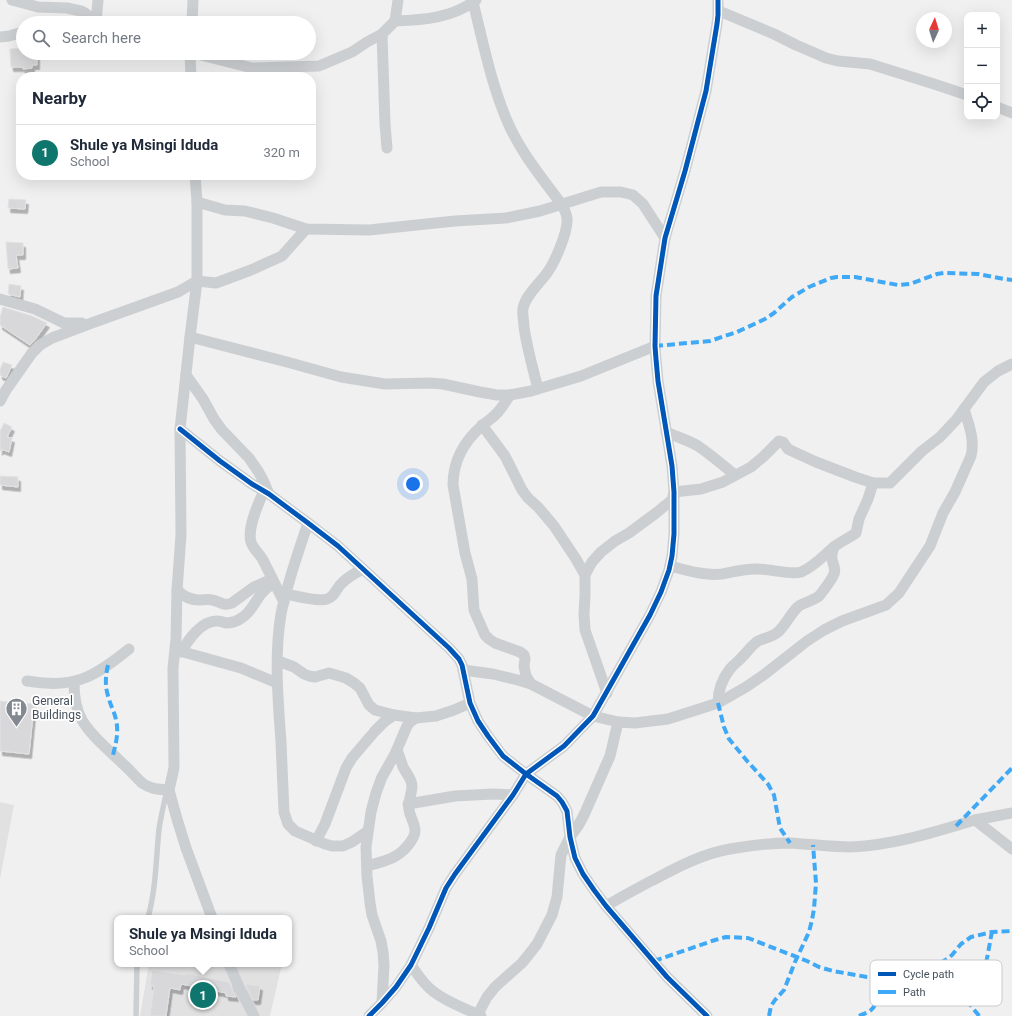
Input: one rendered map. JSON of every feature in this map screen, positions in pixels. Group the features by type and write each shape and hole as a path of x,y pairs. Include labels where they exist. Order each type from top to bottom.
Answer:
{"street":[{"path":"12,0 38,7 67,8 81,11 89,16"},
{"path":"97,16 98,0"},
{"path":"192,16 193,0"},
{"path":"221,60 252,68 319,66 352,52 382,34 395,21 398,0"},
{"path":"395,21 425,20 443,16 459,10 474,1 489,68 508,123 526,157 562,205 567,216 567,223 561,247 548,272 527,300 523,310 527,345 538,389"},
{"path":"369,1016 396,987 411,966 446,888 513,795 526,774 564,746 593,716 607,694 650,615 661,592 670,566 674,534 674,492 672,466 658,381 655,346 656,296 665,238 685,171 706,91 717,24 718,5 796,45 826,58 838,61 870,64 964,94"},
{"path":"0,37 16,34"},
{"path":"382,34 386,148"},
{"path":"190,60 191,72"},
{"path":"1000,108 1012,113"},
{"path":"195,180 197,281 180,429 181,535 177,590 178,651 173,668 174,768 169,790 186,848 211,915"},
{"path":"196,202 225,210 245,211 273,218 306,229 370,230 526,214 562,205 601,192 627,193 633,195 644,204 665,238"},
{"path":"0,401 32,353 40,345 52,338 178,292 197,281 216,284 282,256 306,229"},
{"path":"0,299 35,309 64,324 89,324"},
{"path":"190,337 348,378 385,384 443,384 496,395 510,395 538,389 581,376 655,346"},
{"path":"674,492 708,487 723,482 751,467 778,442 782,441 792,451 804,457 873,483 888,483 894,480 922,451 949,428 984,382 998,371 1012,364"},
{"path":"186,375 222,430 249,458 264,482 266,493 258,504 251,526 251,541 273,581 285,598"},
{"path":"510,395 496,414 464,445 455,465 453,485 465,553 472,580 474,610 485,635 489,639 495,643 520,652 524,656 526,676 531,684"},
{"path":"463,670 507,676 531,684 593,716 618,722 635,723 668,719 718,703 765,674 807,641 824,630 842,621 886,605 899,593 930,546 943,512 955,492 971,456 971,434 964,409"},
{"path":"482,426 505,456 522,490 554,526 585,575"},
{"path":"180,429 220,461 338,546 449,648 459,659 463,670 470,703 478,721 488,736 504,756 557,796 562,802 567,811 570,837 575,858 583,874 606,906 667,977 707,1016"},
{"path":"666,432 697,446 735,475"},
{"path":"670,566 694,572 712,574 756,569 798,573 809,568 834,547 856,532 859,518 873,483"},
{"path":"607,694 585,630 585,575 592,562 601,552 615,541 629,533 672,500 674,492"},
{"path":"308,523 294,563 279,629 278,683 284,812 288,824 295,831 316,841 332,846 343,846 352,842 368,830"},
{"path":"718,703 719,689 726,675 750,647 779,631 798,607 818,596 831,580 835,569 832,559 834,547"},
{"path":"285,598 310,598 326,600 333,596 339,585 347,578 363,569"},
{"path":"177,590 182,595 193,600 212,600 228,605 254,587 273,581"},
{"path":"178,651 205,624 214,621 230,623 240,620 249,613 263,592 273,581"},
{"path":"27,681 51,684 74,682 101,670 129,649"},
{"path":"178,651 241,668 278,683"},
{"path":"278,661 294,666 309,676 329,673 346,678 360,688 369,704 375,710 394,715 416,718 436,716 470,703"},
{"path":"74,682 74,693 78,712 82,721 90,731 148,788 167,790"},
{"path":"316,841 325,824 346,768 352,758 379,727 394,715"},
{"path":"382,1003 384,964 381,941 372,915 366,847 368,830 376,793 382,777 397,750 407,726 416,718"},
{"path":"411,966 433,992 446,1000 480,1015 487,997 496,986 518,967 530,953 547,926 556,902 561,855 584,815 610,756 618,722"},
{"path":"367,866 393,858 400,854 413,838 415,833 408,804 412,784 397,750"},
{"path":"408,804 455,796 493,794 513,795"},
{"path":"606,906 674,868 699,858 729,849 757,845 790,843 850,847 868,845 927,835 976,820 1012,813"},
{"path":"976,820 1012,849"},
{"path":"230,967 254,1016"}],"lane":[{"path":"149,915 153,897 159,830 167,790"},
{"path":"136,1016 137,967"}],"shaded area":[{"path":"0,802 14,805 0,879"},
{"path":"148,967 281,967 270,1016 140,1016"}],"building":[{"path":"10,49 16,49 16,60 37,60 37,65 32,65 32,68 23,69 23,67 11,67"},
{"path":"9,199 26,200 25,209 8,208"},
{"path":"6,242 23,243 23,255 16,255 18,268 8,269"},
{"path":"9,284 21,286 20,297 8,294"},
{"path":"3,307 32,316 47,323 30,345 0,325 0,317"},
{"path":"3,362 12,365 6,378 0,375"},
{"path":"4,423 12,427 7,437 12,438 9,452 1,449 0,451 0,431"},
{"path":"0,476 18,477 18,487 0,485"},
{"name":"General Buildings","path":"0,701 34,704 29,754 0,751"},
{"path":"152,970 185,975 185,973 229,982 236,997 226,996 226,993 181,984 180,990 170,988 166,1016 150,1016 154,986 150,985"},
{"path":"245,984 260,986 258,1000 253,1000"}],"marked path":[{"path":"655,346 710,341 737,332 765,319 792,297 809,287 831,278 855,277 898,285 910,284 937,274 944,273 978,274 1012,280"},
{"path":"108,665 106,687 117,729 113,755"},
{"path":"718,703 724,727 729,739 768,784 774,795 780,828 790,843"},
{"path":"956,826 1012,768"},
{"path":"769,1016 771,1006 784,990 809,932 814,909 816,883 813,845"},
{"path":"945,960 952,955 961,944 971,937 992,932 1012,931"},
{"path":"986,960 992,932"},
{"path":"654,961 726,937 748,938 819,967 870,977"},
{"path":"859,1016 867,1013 874,1006"},
{"path":"972,1006 979,1016"}],"cycle path":[{"path":"369,1016 396,987 411,965 446,888 513,795 526,774 564,746 593,716 650,615 669,570 674,534 674,492 672,466 658,381 655,346 656,296 665,238 685,171 706,91 717,24 718,0"},
{"path":"180,429 220,461 252,484 269,494 338,546 449,648 459,659 462,665 470,703 478,721 488,736 503,756 557,796 562,802 567,811 570,837 575,858 583,874 594,890 667,977 707,1016"}],"place":[{"name":"General Buildings","path":"16,728"},
{"name":"Shule ya Msingi Iduda","path":"203,995"}]}
